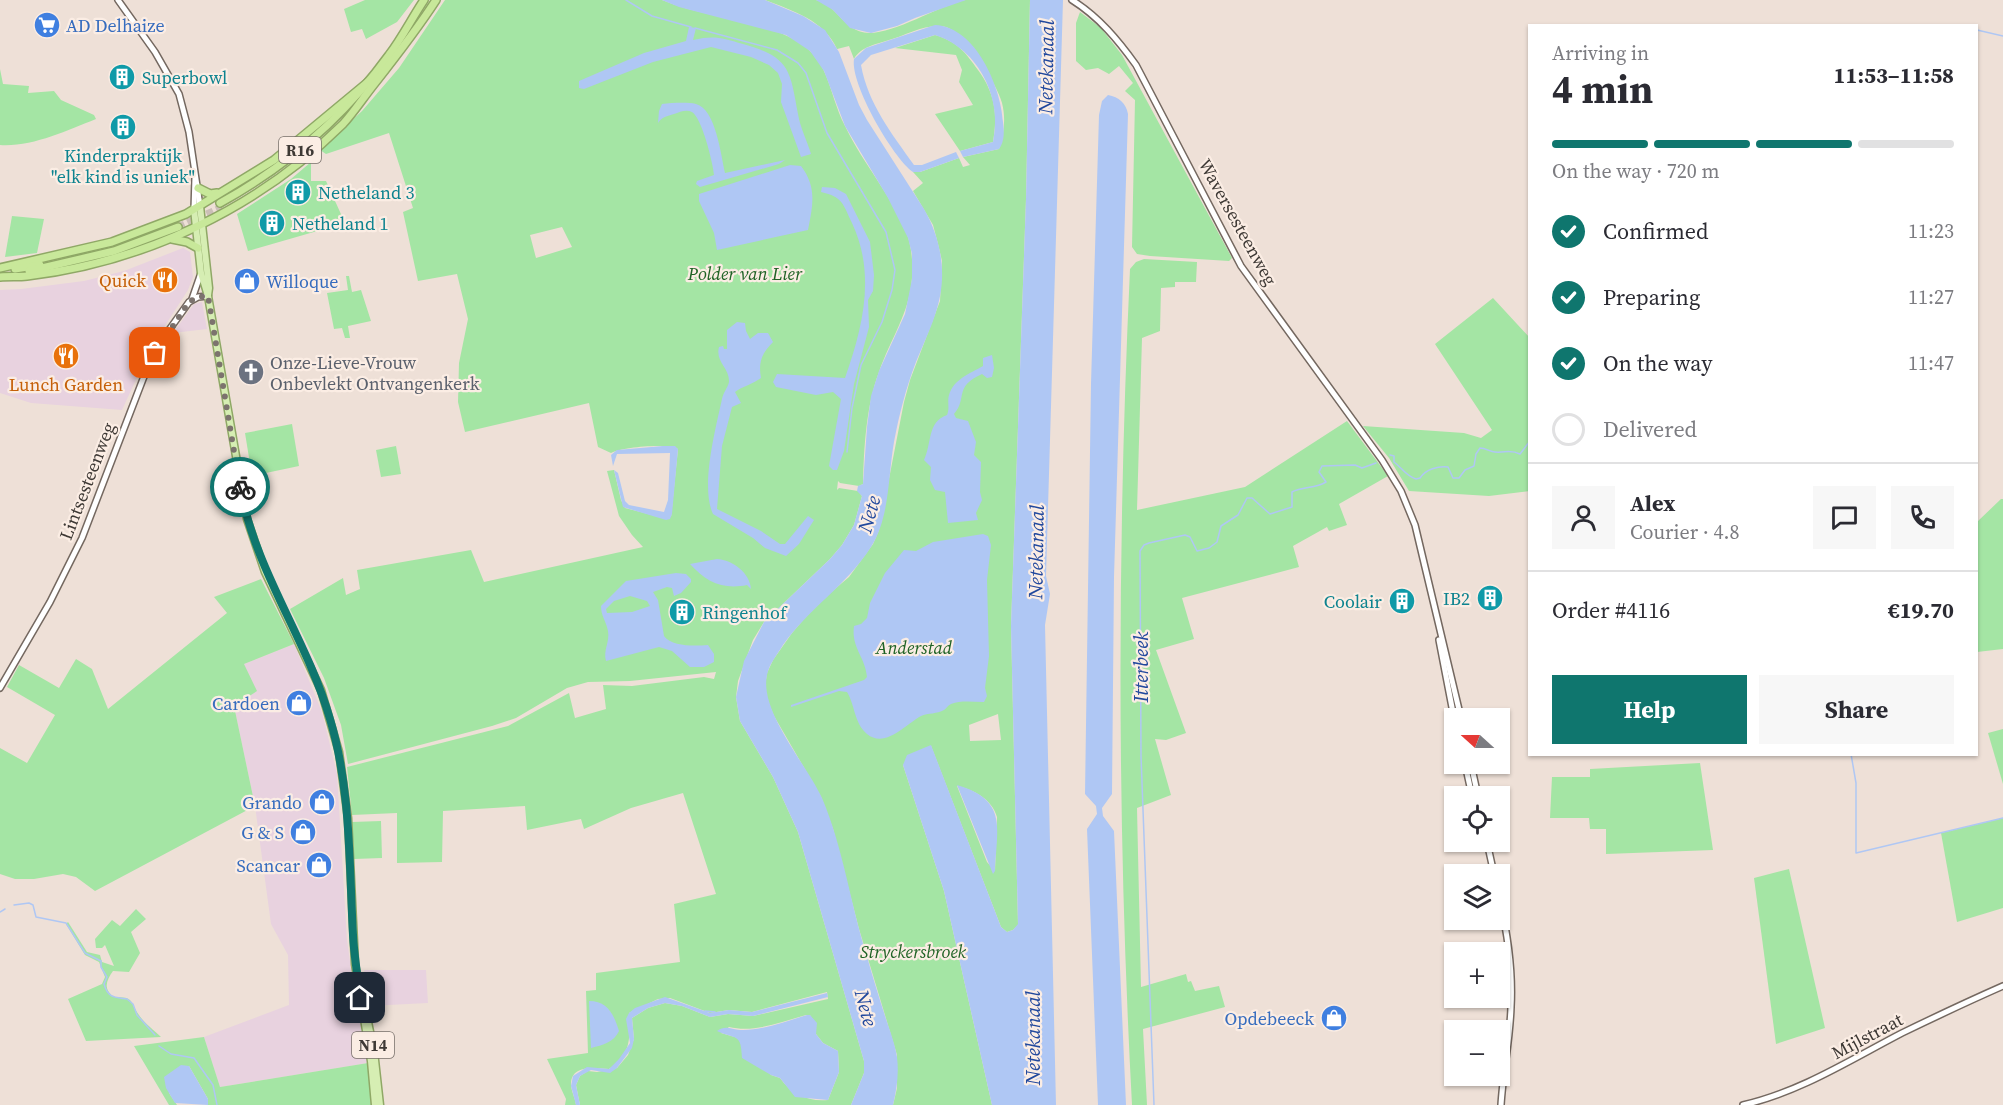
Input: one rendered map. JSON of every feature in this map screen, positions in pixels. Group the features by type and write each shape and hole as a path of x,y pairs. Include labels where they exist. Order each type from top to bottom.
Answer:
{"highway":[{"name":"R16","path":"370,85 424,0"},
{"name":"R16","path":"221,205 297,153 340,114 370,85 436,0"},
{"path":"0,269 112,242 197,207 290,148 370,85"},
{"path":"0,275 25,277 75,267 129,254 172,239 263,189 319,146 353,113 370,85"},
{"path":"198,188 210,194 223,192"},
{"path":"0,269 79,257 178,226 79,261 28,272 0,275"},
{"path":"172,239 187,242 198,248"}],"main road":[{"name":"N14","path":"118,0 155,52 178,94 189,132 199,225 209,288 208,296"},
{"name":"Waversesteenweg","path":"1074,2 1119,41 1136,65 1241,266 1382,460 1401,491 1412,515 1437,617"},
{"name":"N14","path":"195,177 198,188 197,207"},
{"name":"N14","path":"199,225 198,248 201,273 208,296 247,519 268,578 315,676 339,752 348,818 353,939 375,1105"},
{"name":"Lintsesteenweg","path":"0,688 50,602 82,538 148,366 169,330 192,299 201,273"},
{"path":"192,299 208,296"},
{"path":"1437,617 1459,708"},
{"path":"1437,617 1451,708"},
{"path":"1501,1105 1511,1009 1511,980 1506,930"},
{"name":"Mijlstraat","path":"1743,1105 1789,1091 1903,1033 2003,986"},
{"name":"N14","path":"358,987 374,1051 380,1105"}],"shaded area":[{"path":"183,248 190,252 193,277 188,290 150,349 122,410 31,403 0,393 0,290 84,281 124,271"},
{"path":"202,302 207,329 173,333 194,304"},
{"path":"294,644 322,712 337,774 347,940 368,1063 220,1087 204,1037 289,1005 288,955 271,924 255,806 234,706 244,664"},
{"path":"364,970 426,970 428,1003 369,1006"}],"green space":[{"path":"365,0 414,0 397,22 366,39 362,29 351,32 344,9"},
{"name":"Polder van Lier","path":"445,0 662,0 695,11 765,27 782,33 801,44 819,62 845,126 902,223 911,252 912,273 908,303 883,360 871,399 865,442 863,484 859,486 838,481 837,490 839,488 858,491 862,496 854,525 830,559 764,622 753,640 738,681 736,697 740,721 773,777 798,832 864,1061 864,1073 851,1105 580,1105 576,1085 580,1076 588,1071 597,1072 617,1068 628,1055 634,1039 632,1018 648,1008 665,1003 682,1006 710,1017 728,1014 753,1016 828,999 827,992 752,1012 729,1010 710,1013 670,998 658,999 629,1013 628,1044 617,1063 609,1069 591,1068 575,1074 571,1086 576,1105 565,1105 566,1099 547,1059 588,1053 586,991 596,990 596,973 680,962 674,904 716,894 683,793 631,808 584,829 581,819 527,830 525,806 443,811 442,862 397,863 397,813 352,815 347,767 508,726 569,693 575,718 606,709 603,685 632,686 704,677 714,679 716,672 630,681 588,682 567,688 516,718 348,764 341,725 324,678 290,609 343,578 346,595 360,589 357,570 471,550 484,582 643,547 619,516 607,471 614,470 625,508 660,517 671,517 678,449 665,446 645,446 611,453 598,447 589,403 465,432 458,402 459,363 468,319 457,274 418,281 403,212 413,208 389,133 326,154 320,150 362,111 399,68","holes":["562,227 572,247 536,258 530,235","810,1015 816,1034 823,1043 838,1051 839,1072 828,1100 814,1100 795,1093 780,1078 771,1075 738,1038 721,1033 729,1027 758,1028"]},
{"path":"765,0 816,0 824,3 853,28 869,33 891,29 965,0 1030,0 1026,199 1011,626 1018,925 1013,930 1007,932 1001,927 931,746 903,765 944,891 992,1105 893,1105 897,1088 897,1055 859,929 833,829 821,797 774,716 767,699 765,686 767,673 773,660 792,633 816,605 849,577 873,544 879,530 904,402 940,301 942,261 933,225 913,191 923,183 913,172 920,172 959,158 963,167 970,165 963,157 999,149 1004,126 1002,103 980,60 954,31 946,27 932,26 874,45 860,52 854,59 849,46 837,49 824,31 807,18","holes":["998,714 1001,740 970,741 969,725","957,786 982,796 995,811 997,817 995,871 987,862"]},
{"path":"1080,12 1101,28 1122,55 1232,258 1229,261 1150,256 1137,254 1132,247 1135,100 1125,91 1133,83 1119,66 1109,74 1098,68 1086,70 1076,61 1076,23"},
{"path":"935,35 960,48 984,79 994,104 993,142 960,151 935,114 973,105 959,82 962,70 956,55 895,48"},
{"path":"0,69 3,84 29,86 28,93 54,91 61,100 94,115 96,119 37,141 0,145"},
{"path":"311,162 311,181 326,181 345,223 248,251 237,214 291,179"},
{"path":"12,216 44,219 37,253 5,257"},
{"path":"1144,259 1197,262 1196,282 1175,282 1175,287 1161,288 1160,331 1142,338 1137,510 1245,487 1347,421 1388,476 1339,504 1347,525 1329,531 1327,527 1293,546 1299,567 1182,598 1194,639 1156,650 1186,733 1166,740 1155,739 1171,795 1137,808 1141,987 1186,974 1188,982 1191,981 1195,991 1219,986 1225,1007 1143,1029 1147,1105 1132,1105 1121,791 1121,583 1130,269 1136,262"},
{"path":"346,276 349,276 352,292 361,290 371,321 348,326 350,338 345,338 342,328 334,329 327,293 348,290"},
{"path":"1493,298 1528,336 1528,491 1489,496 1409,491 1389,458 1363,426 1464,433 1481,438 1492,430 1435,344"},
{"path":"292,424 299,466 252,476 245,433"},
{"path":"396,446 401,474 381,477 376,450"},
{"path":"2003,499 2003,649 1978,652 1978,521"},
{"path":"261,579 294,644 244,664 257,691 234,706 255,806 95,891 76,877 63,874 34,879 15,879 0,874 0,748 27,763 55,715 7,687 19,665 59,688 76,659 92,669 108,709 227,613 214,597"},
{"path":"2003,729 2003,784 1988,733"},
{"path":"1700,763 1713,850 1606,854 1606,829 1590,829 1589,818 1550,818 1552,777 1590,777 1590,769"},
{"path":"2003,818 2003,908 1957,922 1941,833"},
{"path":"381,821 382,858 354,859 352,822"},
{"path":"1789,869 1825,1028 1776,1044 1754,878"},
{"path":"136,909 146,919 131,932 140,953 129,972 113,971 107,982 107,988 114,997 129,999 146,1024 161,1037 86,1041 68,999 102,984 105,977 99,962 85,955 66,924 68,922 87,952 100,955 102,962 114,966 105,945 102,948 96,948 95,939 112,920 120,926"},
{"path":"204,1037 220,1087 368,1063 371,1105 207,1105 208,1099 189,1066 169,1093 177,1105 169,1105 134,1046"}],"water":[{"name":"Nete","path":"662,0 765,0 803,16 825,30 839,52 867,120 924,209 940,251 942,279 939,301 903,402 894,442 882,523 871,547 861,561 804,619 783,645 770,667 766,689 777,721 822,798 841,855 860,934 896,1052 898,1075 893,1105 851,1105 864,1073 864,1061 798,832 773,777 740,721 736,697 744,661 764,622 830,559 854,525 862,496 857,491 858,486 863,484 871,396 879,371 905,314 912,279 912,254 908,238 888,198 845,126 824,71 810,51 786,35 679,7"},
{"path":"816,0 966,0 897,26 871,33 850,28 833,10"},
{"name":"Netekanaal","path":"1030,0 1063,0 1046,576 1050,594 1045,625 1056,1105 992,1105 944,891 903,765 907,755 931,745 1001,927 1007,932 1013,930 1018,924 1011,626 1026,199"},
{"path":"935,25 950,28 963,36 984,61 1001,108 1003,139 999,149 963,157 960,151 993,142 994,109 991,93 984,78 964,52 951,42 935,35 871,55 861,65 869,93 897,142 914,165 922,165 956,152 959,158 920,172 913,172 895,152 874,120 859,85 854,59 866,48"},
{"path":"689,27 696,28 693,40 713,37 724,39 759,49 779,60 785,67 793,86 800,124 811,154 801,157 781,102 782,84 778,73 769,65 751,57 711,47 653,62 584,89 579,88 579,81 644,53 686,41"},
{"path":"1108,95 1121,101 1128,114 1114,577 1112,794 1102,808 1103,816 1114,831 1126,1105 1098,1105 1087,829 1097,814 1096,806 1085,794 1091,384 1099,115 1102,101"},
{"path":"688,103 703,108 713,124 725,173 785,160 779,164 700,187 696,184 697,181 714,175 700,123 692,112 688,111 667,116 658,123 662,104"},
{"path":"790,165 801,166 810,181 812,204 808,230 717,250 714,233 699,201 699,194"},
{"path":"822,187 835,188 846,194 870,242 874,275 873,291 868,300 869,327 854,384 844,451 837,470 829,466 841,399 833,392 816,395 776,387 773,382 777,374 845,378 857,339 864,300 864,262 859,242 844,206 834,196 821,192"},
{"path":"737,322 745,323 750,339 758,333 768,333 773,342 762,358 761,378 735,392 741,403 732,407 722,446 717,509 761,531 780,544 785,544 808,516 814,520 799,544 786,556 765,548 753,538 713,514 709,502 710,457 723,397 729,382 718,352 719,347 723,346 727,349 727,330"},
{"path":"992,355 994,368 992,377 987,378 982,374 967,383 954,414 956,418 968,421 976,442 974,455 981,462 982,500 976,513 978,520 948,523 945,492 935,490 930,480 931,467 924,460 933,428 941,418 947,415 951,389 963,378 983,366 983,358"},
{"path":"675,446 678,449 672,514 670,519 666,520 623,507 614,470 618,473 625,501 629,505 664,512 668,500 670,453 617,454 613,466 611,455 617,450"},
{"path":"983,534 988,536 991,545 987,580 989,656 985,688 987,696 984,702 951,704 941,711 921,716 895,734 881,739 874,738 863,730 847,692 839,691 791,707 791,705 867,677 864,663 854,640 854,626 861,624 867,618 870,603 885,573 904,550 916,551 933,542"},
{"path":"717,559 740,568 748,578 751,589 747,585 730,586 716,583 702,576 690,564"},
{"path":"676,573 686,574 691,582 681,593 674,596 672,588 667,587 653,592 658,600 664,636 678,644 708,645 714,654 714,662 704,667 690,667 672,651 659,647 606,661 608,635 601,606 626,581","holes":["630,596 647,601 650,606 632,612 607,613 606,609 614,601"]},
{"path":"957,785 973,791 992,807 997,829 993,874"},
{"path":"827,993 828,997 753,1016 728,1014 710,1017 682,1006 665,1003 648,1008 632,1018 634,1039 632,1048 617,1068 610,1073 591,1070 580,1076 576,1085 580,1105 576,1105 571,1086 573,1076 587,1067 609,1069 619,1059 630,1043 626,1019 635,1008 665,997 710,1013 729,1010 752,1012"},
{"path":"589,1001 606,1006 619,1031 611,1040 591,1048"},
{"path":"810,1015 817,1023 816,1034 823,1043 838,1051 839,1072 828,1100 795,1097 780,1078 742,1058 739,1040 717,1031 725,1028 757,1029"},
{"path":"181,1065 189,1066 208,1099 208,1105 175,1103 166,1088 164,1077"}],"waterway":[{"path":"626,0 652,16 691,27"},
{"path":"695,28 777,50 798,63 806,73 827,133 886,232 895,270 892,290 882,322 861,365 852,408 847,452"},
{"name":"Itterbeek","path":"1978,30 2003,36"},
{"name":"Itterbeek","path":"1390,455 1394,456 1394,462 1404,472 1416,479 1429,470 1444,467 1448,467 1453,478 1459,478 1465,470 1474,466 1476,454 1480,448 1493,452 1510,451 1520,454 1528,444"},
{"name":"Itterbeek","path":"1154,1105 1141,756 1140,551 1144,545 1149,543 1185,535 1190,537 1197,551 1209,548 1217,542 1221,526 1238,515 1247,498 1252,498 1270,514 1292,507 1292,492 1326,482 1319,472 1322,466 1355,465 1362,468 1376,463"},
{"path":"1851,756 1856,783 1856,853 2003,818"},
{"path":"14,905 29,903 33,905 36,917 66,923 85,953 101,961 101,967 107,977 104,984 107,992 115,997 127,999 133,1004 137,1015 155,1035"},
{"path":"0,912 5,909"},
{"path":"705,1011 715,1012"},
{"path":"159,1046 171,1054 194,1058 213,1085 217,1105"}],"tunnel":[{"path":"178,227 222,207"}],"way so far":[{"path":"155,353 189,302 198,297 208,296 240,487"}],"place":[{"name":"AD Delhaize","path":"47,25"},
{"name":"Superbowl","path":"122,77"},
{"name":"Kinderpraktijk \"elk kind is uniek\"","path":"123,127"},
{"name":"Netheland 3","path":"298,192"},
{"name":"Netheland 1","path":"272,223"},
{"name":"Quick","path":"165,280"},
{"name":"Willoque","path":"247,281"},
{"name":"Lunch Garden","path":"66,356"},
{"name":"Onze-Lieve-Vrouw Onbevlekt Ontvangenkerk","path":"251,372"},
{"name":"IB2","path":"1490,598"},
{"name":"Coolair","path":"1402,601"},
{"name":"Ringenhof","path":"682,612"},
{"name":"Cardoen","path":"299,703"},
{"name":"Grando","path":"322,802"},
{"name":"G & S","path":"303,832"},
{"name":"Scancar","path":"319,865"},
{"name":"Opdebeeck","path":"1334,1018"}],"route":[{"path":"240,487 247,519 262,563 324,698 339,752 346,792 353,939 360,998"}],"park label":[{"name":"Anderstad","path":"914,647"},
{"name":"Stryckersbroek","path":"913,951"}]}
